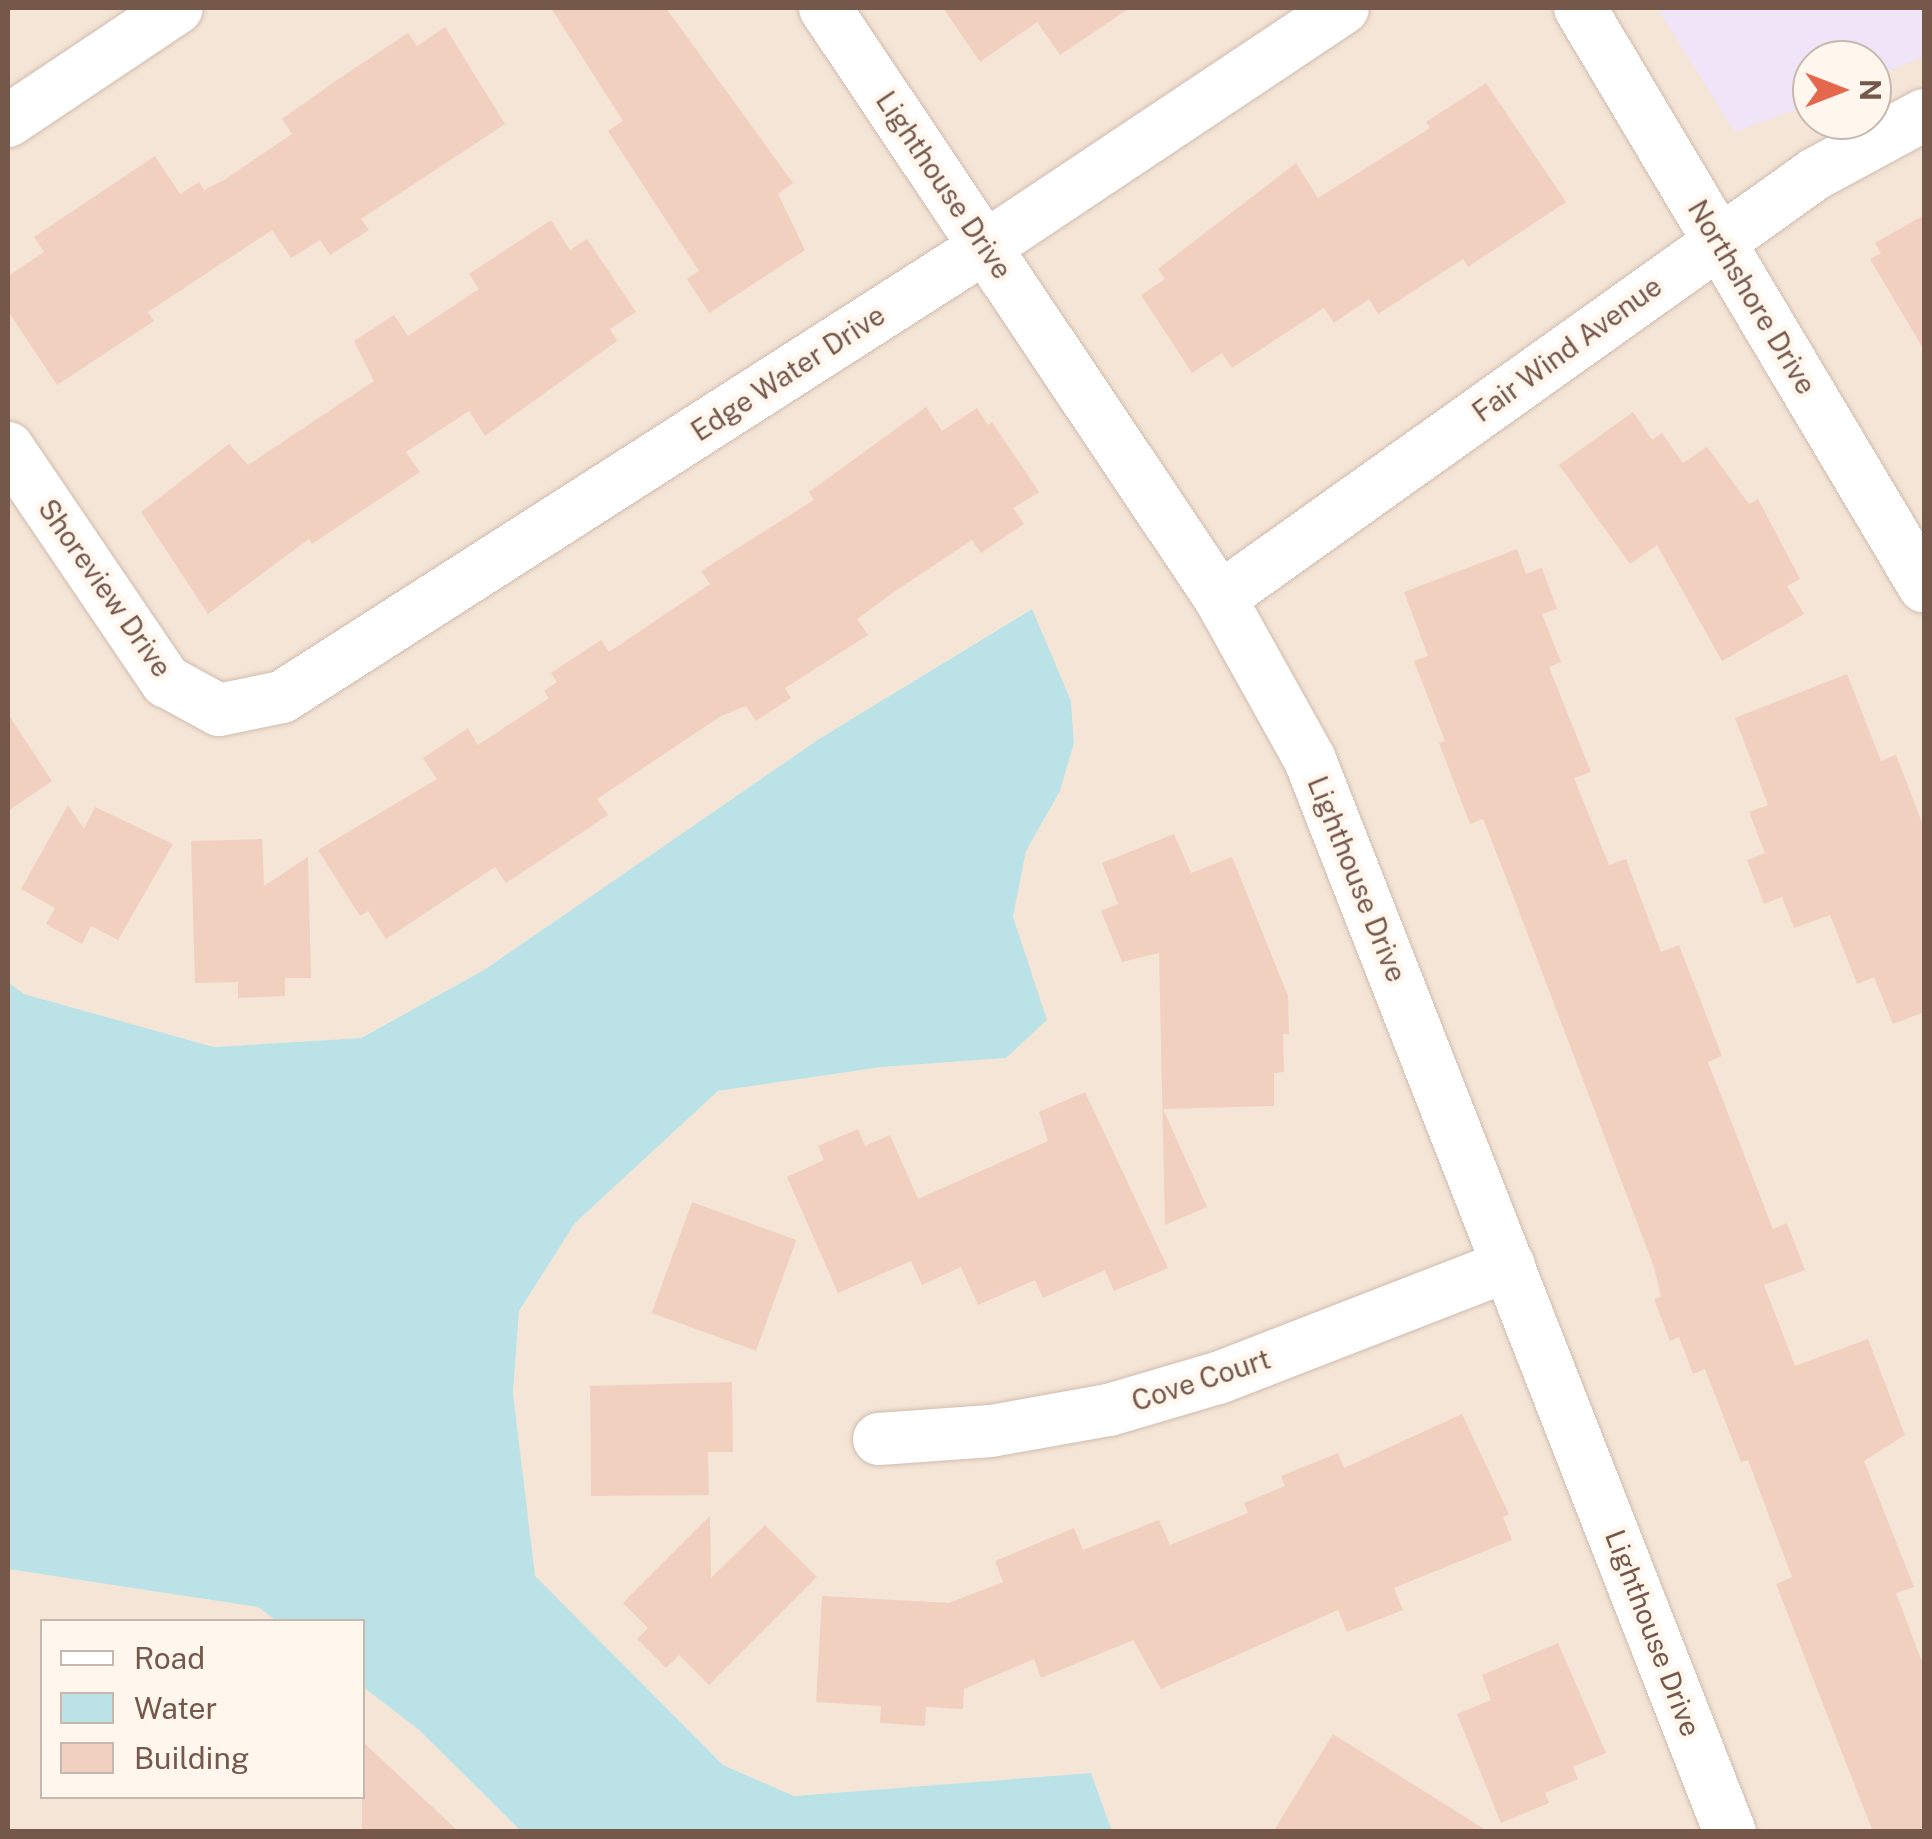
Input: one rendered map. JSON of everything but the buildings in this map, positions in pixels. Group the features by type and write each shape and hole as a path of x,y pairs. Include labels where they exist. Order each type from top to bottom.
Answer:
{"street":[{"path":"8,121 177,8"},
{"name":"Lighthouse Drive","path":"825,8 1220,598 1310,760 1730,1832"},
{"name":"Edge Water Drive","path":"219,710 282,697 985,247 1343,8"},
{"name":"Northshore Drive","path":"1580,8 1924,586"},
{"name":"Fair Wind Avenue","path":"1220,598 1815,174 1924,115"},
{"name":"Shoreview Drive","path":"8,448 166,681 219,710"},
{"name":"Cove Court","path":"879,1439 992,1431 1109,1410 1218,1378 1510,1265"}],"shaded area":[{"path":"8,8 1924,8 1924,1831 1112,1831 1091,1773 794,1796 723,1765 534,1576 513,1393 519,1311 575,1223 718,1091 882,1067 1006,1058 1046,1021 1013,917 1026,851 1060,791 1074,743 1071,701 1031,609 819,739 484,970 360,1038 214,1047 24,994 8,982"},
{"path":"1657,8 1924,8 1924,56 1892,70 1892,40 1792,40 1792,111 1735,132"},
{"path":"8,1569 258,1607 274,1619 40,1619 40,1799 365,1799 365,1689 418,1729 521,1831 8,1831"}],"water":[{"path":"1032,609 1071,701 1074,743 1060,791 1026,851 1013,917 1047,1020 1006,1058 882,1067 718,1091 575,1223 519,1311 513,1393 535,1576 723,1765 794,1796 1091,1773 1112,1831 521,1831 418,1729 365,1689 365,1619 274,1619 258,1607 8,1569 8,982 24,994 214,1047 361,1038 484,970 819,739"}]}
